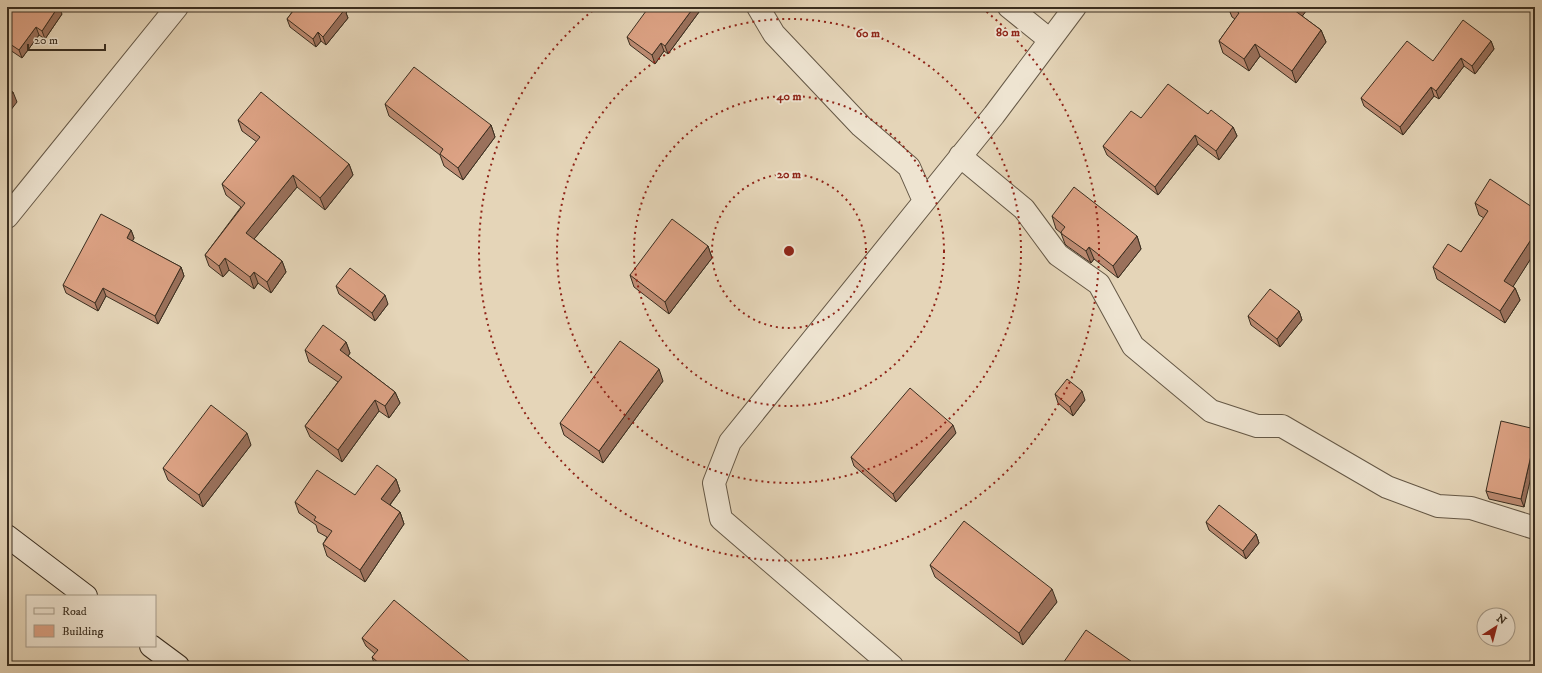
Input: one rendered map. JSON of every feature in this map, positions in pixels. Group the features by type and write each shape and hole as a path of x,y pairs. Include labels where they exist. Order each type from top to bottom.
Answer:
{"street":[{"path":"7,217 177,7"},
{"path":"758,7 774,34 855,120 909,167 924,201"},
{"path":"1009,7 1050,40"},
{"path":"892,666 721,519 714,483 730,442 994,115 1075,7"},
{"path":"960,156 1024,208 1058,255 1098,284 1133,346 1211,411 1257,426 1282,426 1387,487 1438,506 1470,508 1535,528"},
{"path":"7,536 85,595"},
{"path":"152,647 178,666"}],"building":[{"path":"7,7 58,7 42,31 36,27 19,50 7,42"},
{"path":"296,7 342,7 345,9 323,37 318,32 313,39 287,19"},
{"path":"649,7 694,7 665,46 661,43 652,55 627,37"},
{"path":"1231,7 1296,7 1294,10 1321,30 1292,71 1255,44 1244,59 1219,41 1239,13"},
{"path":"1463,20 1491,41 1472,66 1461,58 1436,91 1431,87 1400,127 1361,98 1407,41 1433,61"},
{"path":"414,67 491,125 458,168 440,154 443,149 385,104"},
{"path":"1168,84 1208,114 1211,110 1233,127 1216,151 1195,135 1155,187 1103,146 1131,111 1141,118"},
{"path":"7,88 13,92 7,100"},
{"path":"261,92 349,164 320,198 293,175 246,233 282,261 267,282 254,272 250,277 225,258 219,266 205,255 245,203 222,184 260,137 238,120"},
{"path":"1490,179 1535,209 1535,240 1532,238 1504,281 1515,288 1500,311 1433,267 1448,244 1461,252 1488,211 1475,203"},
{"path":"1074,187 1137,236 1113,266 1089,247 1086,251 1062,234 1061,232 1065,227 1052,216"},
{"path":"101,214 131,230 127,238 181,267 155,316 103,288 95,303 63,285"},
{"path":"672,219 708,246 665,302 630,275"},
{"path":"350,268 385,295 372,313 336,286"},
{"path":"1270,289 1299,311 1277,339 1248,316"},
{"path":"323,325 346,342 340,350 395,392 385,406 375,400 338,450 305,426 342,377 305,350"},
{"path":"620,341 659,369 599,451 560,423"},
{"path":"1067,379 1082,391 1070,407 1055,394"},
{"path":"910,388 953,425 893,494 851,457"},
{"path":"211,405 247,433 199,495 163,468"},
{"path":"1501,421 1535,429 1535,438 1521,499 1486,491"},
{"path":"377,465 396,479 381,499 400,512 360,570 323,544 332,531 314,520 316,517 295,502 317,470 355,495"},
{"path":"1219,505 1256,534 1243,551 1206,522"},
{"path":"964,521 1052,589 1019,633 930,565"},
{"path":"394,600 469,661 464,666 382,666 372,657 378,650 362,638"},
{"path":"1086,630 1138,666 1061,666"}]}
